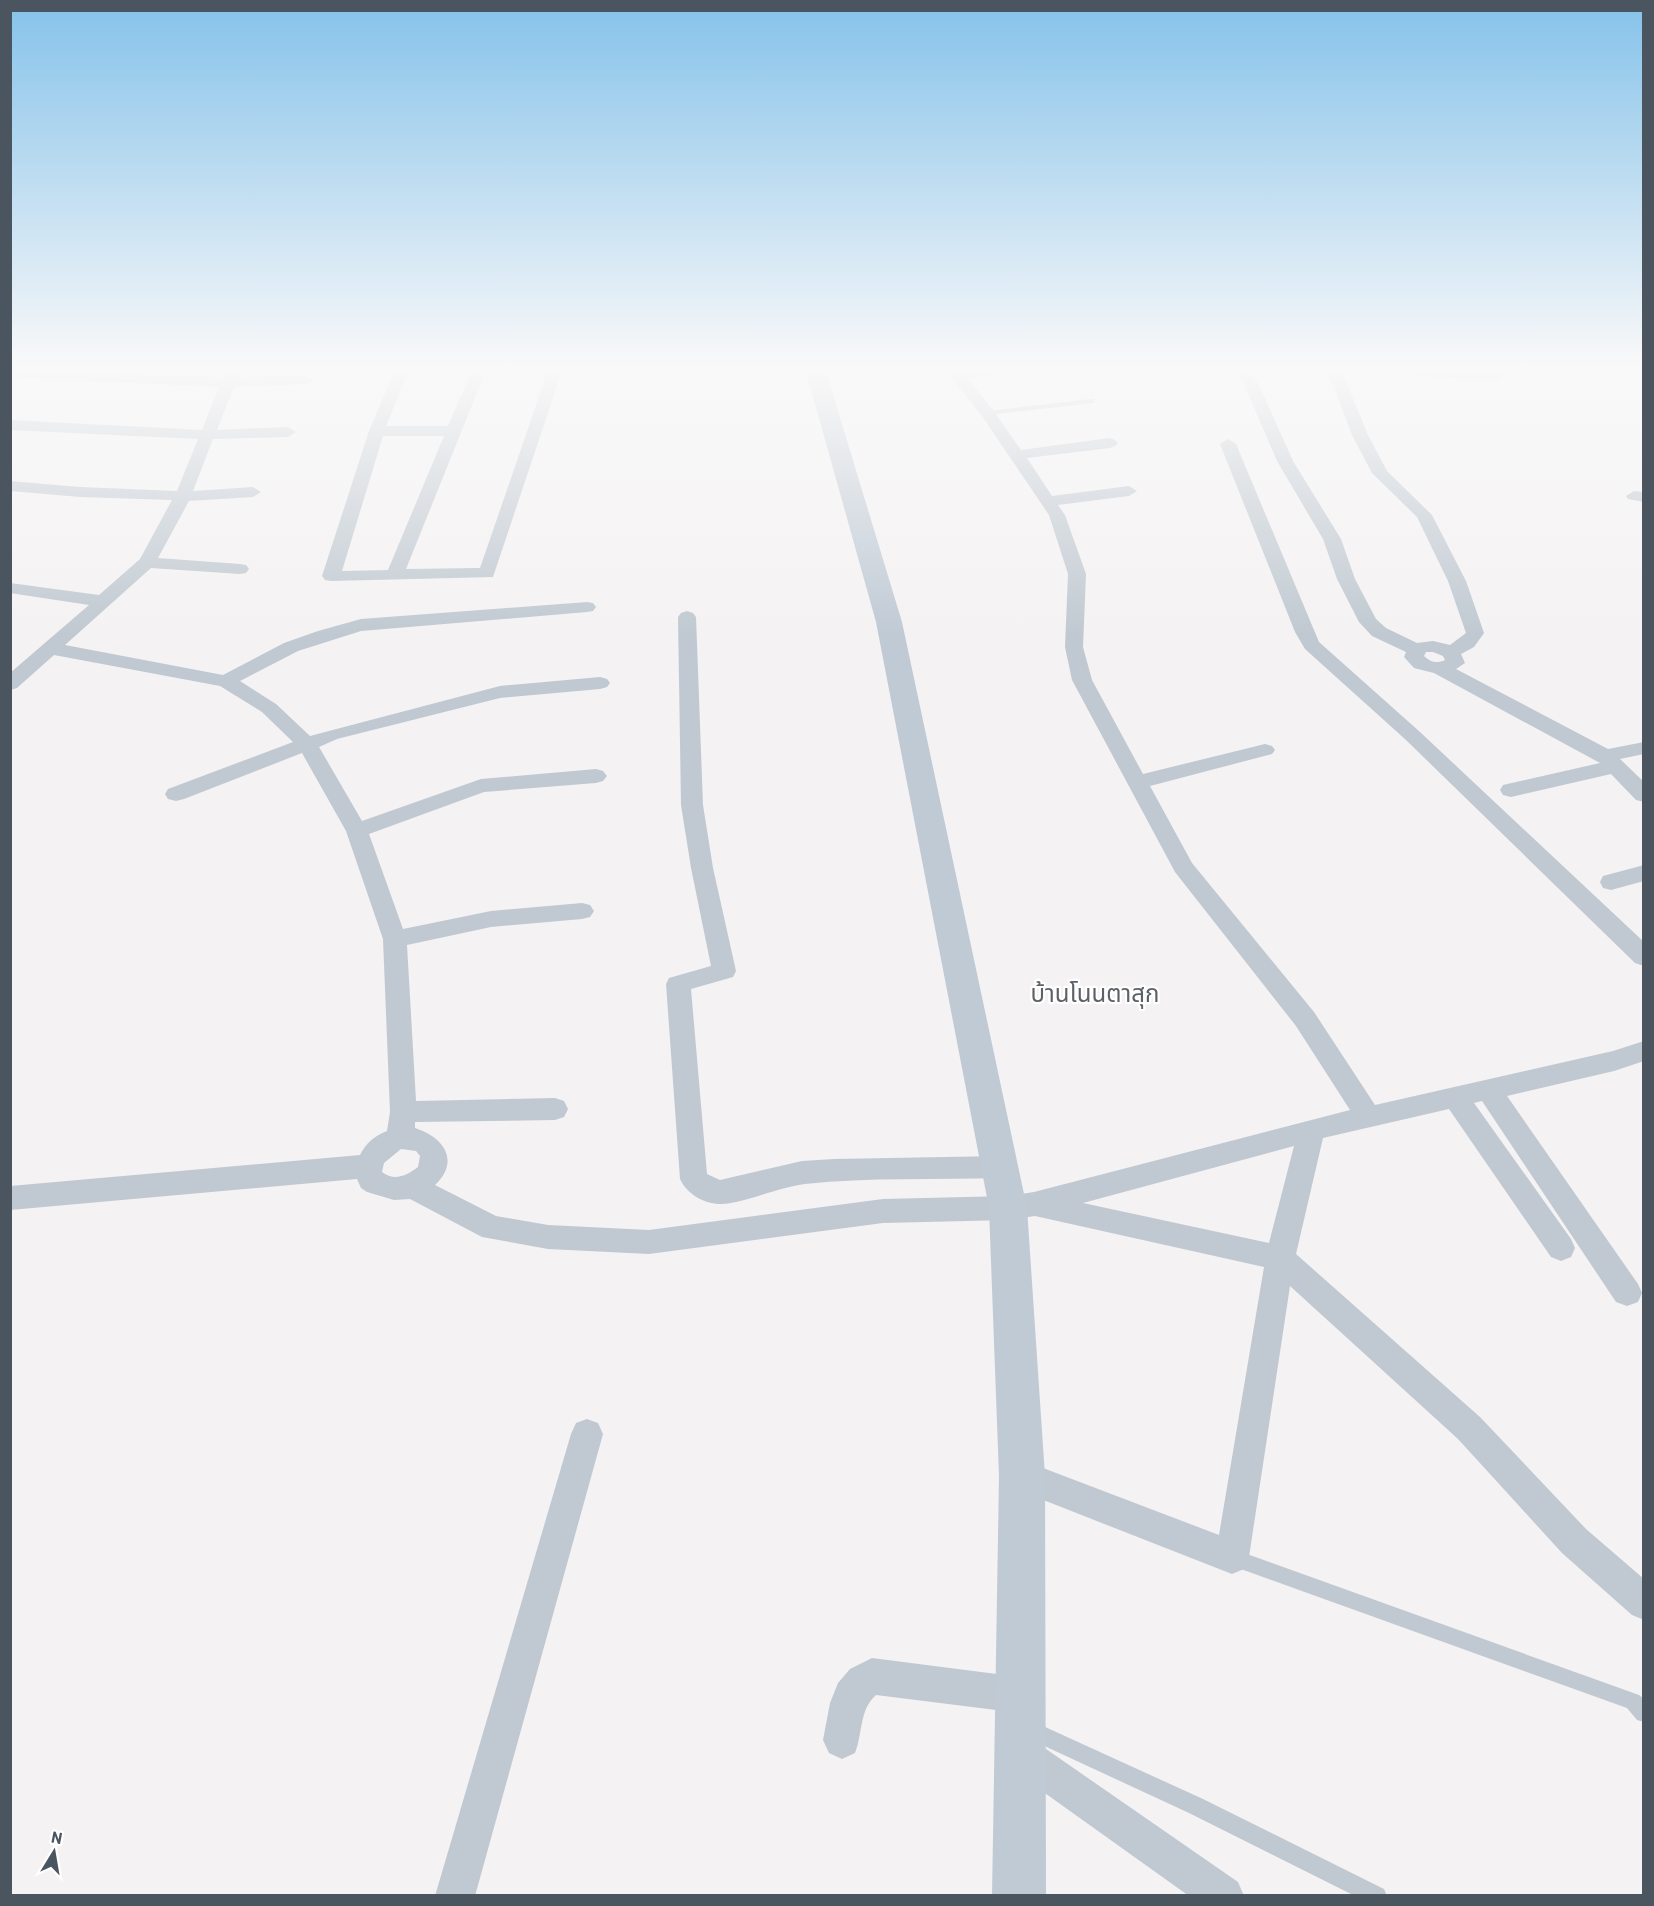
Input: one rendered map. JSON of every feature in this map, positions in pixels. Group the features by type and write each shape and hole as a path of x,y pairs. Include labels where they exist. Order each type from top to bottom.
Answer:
{"street":[{"path":"10,684 147,562 183,496 198,457"},
{"path":"369,457 331,576 487,573 526,457"},
{"path":"395,574 443,457"},
{"path":"841,457 889,622 1001,1167 1021,1206 1019,1896"},
{"path":"1018,457 1053,508 1077,574 1074,647 1082,680 1183,867 1305,1019 1369,1117"},
{"path":"1233,457 1304,632 1312,645 1413,736 1644,957"},
{"path":"1283,457 1332,539 1346,579 1364,617 1379,632 1416,650 1414,657 1422,664 1445,661 1467,644 1476,633 1457,581 1424,515 1380,473 1372,457"},
{"path":"10,486 80,492 183,496 254,492"},
{"path":"1053,508 1093,510 1083,497 1129,491"},
{"path":"147,562 240,569"},
{"path":"10,588 102,601"},
{"path":"226,681 266,657 295,644 330,632 361,625 587,607"},
{"path":"687,617 692,805 702,868 724,971 678,984 694,1179 704,1188 720,1192 802,1173 834,1170 1001,1167"},
{"path":"49,648 226,681 269,708 307,744 357,831 395,939 402,1125 427,1142 435,1156 429,1174 412,1187 401,1190 381,1187 373,1182 369,1174 372,1157 402,1125 555,1109"},
{"path":"1445,661 1611,761 1644,795"},
{"path":"176,794 330,735 500,692 600,683"},
{"path":"1511,790 1611,761 1644,748"},
{"path":"1137,782 1265,750"},
{"path":"357,831 481,786 596,776"},
{"path":"1611,882 1644,873"},
{"path":"395,939 490,920 582,911"},
{"path":"412,1187 492,1228 548,1237 649,1242 883,1211 1021,1206 1311,1130 1614,1061 1644,1051"},
{"path":"1489,1090 1627,1293"},
{"path":"1455,1097 1561,1248"},
{"path":"1022,1476 1232,1557 1280,1258 1311,1130"},
{"path":"10,1198 369,1166"},
{"path":"1021,1206 1280,1258 1469,1428 1574,1541 1644,1603"},
{"path":"455,1896 587,1434"},
{"path":"842,1740 851,1692 872,1676 1020,1724 1224,1896"}],"lane":[{"path":"1232,1557 1633,1701 1644,1713"},
{"path":"1020,1724 1196,1806 1377,1896"}],"district":[{"name":"บ้านโนนตาสุก","path":"1095,992"}]}
